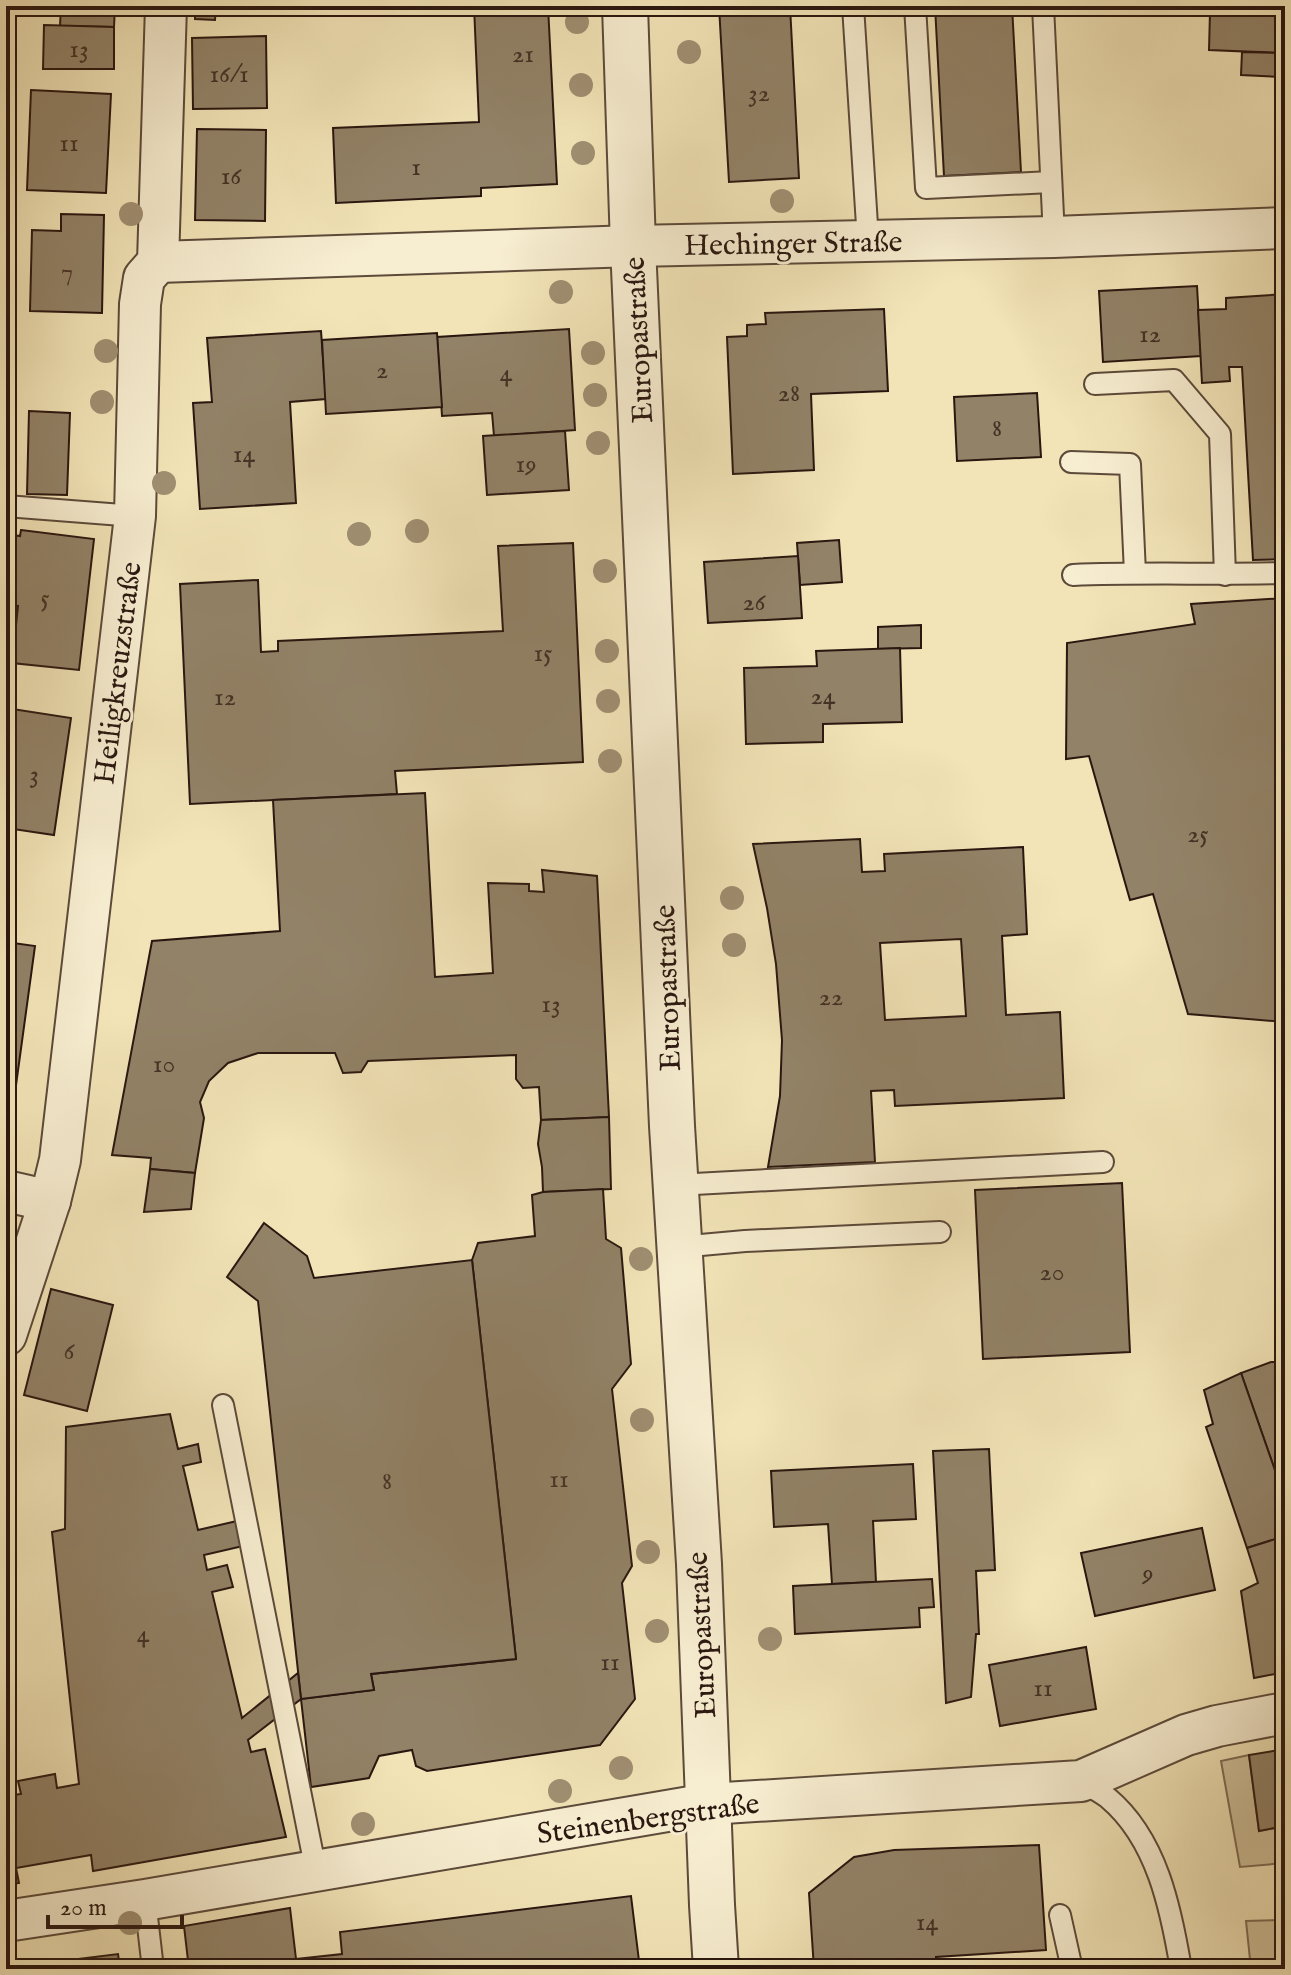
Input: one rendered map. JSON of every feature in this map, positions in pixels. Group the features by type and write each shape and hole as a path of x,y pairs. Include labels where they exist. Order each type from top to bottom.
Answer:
{"street":[{"name":"Heiligkreuzstraße","path":"6,1335 50,1201 60,1160 135,516 140,304 144,278 158,262 166,6"},
{"name":"Europastraße","path":"625,6 676,1185 699,1564 716,1969"},
{"name":"Hechinger Straße","path":"158,262 1285,228"},
{"path":"6,1191 50,1201"},
{"name":"Steinenbergstraße","path":"6,1921 708,1804 1081,1781 1186,1735 1285,1713"}],"lane":[{"path":"853,6 868,241"},
{"path":"915,6 926,188 1051,182"},
{"path":"1043,6 1054,237"},
{"path":"1095,384 1174,380 1220,434 1225,575"},
{"path":"1071,462 1130,464 1135,573"},
{"path":"6,506 135,516"},
{"path":"1073,575 1285,573"},
{"path":"676,1185 1103,1162"},
{"path":"679,1247 940,1232"},
{"path":"223,1405 316,1871"},
{"path":"1081,1781 1107,1798 1129,1819 1140,1836 1166,1896 1181,1969"},
{"path":"145,1900 153,1969"},
{"path":"1060,1915 1072,1969"},
{"path":"1173,1969 1177,1946"}],"shaded area":[{"path":"1249,1755 1259,1831 1285,1826 1285,1863 1240,1867 1221,1761"},
{"path":"1279,1920 1285,1969 1251,1969 1246,1921"}],"building":[{"path":"61,6 115,6 114,27 60,26"},
{"path":"195,6 216,6 215,20 195,19"},
{"path":"474,6 548,6 557,184 481,188 481,196 336,203 333,128 479,122"},
{"path":"719,6 790,6 799,178 729,182"},
{"path":"935,6 1012,6 1021,172 944,176"},
{"path":"1210,6 1282,6 1282,15 1210,12"},
{"path":"1210,12 1282,15 1281,53 1209,50"},
{"path":"44,25 114,27 114,69 43,69"},
{"path":"266,36 267,108 193,109 192,38"},
{"path":"1242,52 1281,53 1280,77 1241,75"},
{"path":"31,90 111,94 106,193 27,190"},
{"path":"197,129 266,130 265,221 195,220"},
{"path":"61,214 104,215 102,313 30,311 32,230 61,231"},
{"path":"1197,286 1201,356 1103,362 1099,291"},
{"path":"1285,294 1285,559 1253,560 1242,367 1229,367 1230,381 1202,383 1198,310 1226,309 1226,298"},
{"path":"884,309 888,391 811,394 814,470 733,474 727,337 747,336 747,325 766,324 765,313"},
{"path":"569,329 575,430 494,436 492,413 442,416 437,337"},
{"path":"321,331 326,399 290,402 296,503 200,509 193,403 212,402 207,338"},
{"path":"437,333 442,407 326,414 322,340"},
{"path":"1037,393 1041,457 957,461 954,397"},
{"path":"29,411 70,413 67,495 27,494"},
{"path":"565,431 569,490 487,495 483,436"},
{"path":"21,530 94,539 79,670 12,663 18,606 6,605 6,534 20,536"},
{"path":"839,540 842,582 800,585 797,543"},
{"path":"573,543 583,762 395,771 397,794 190,804 180,584 258,580 261,652 278,651 278,641 503,631 498,546"},
{"path":"798,556 802,618 708,623 704,562"},
{"path":"1285,598 1285,1022 1188,1014 1153,894 1130,900 1089,756 1066,759 1067,643 1195,624 1191,604"},
{"path":"921,625 921,648 878,649 878,627"},
{"path":"900,648 902,722 823,724 823,742 746,744 744,668 817,666 816,651"},
{"path":"6,708 71,718 54,835 6,828"},
{"path":"425,793 435,977 493,973 488,883 529,884 529,891 544,892 542,870 597,876 609,1117 541,1120 539,1087 523,1088 516,1079 516,1055 368,1061 361,1072 343,1073 335,1053 258,1053 228,1063 209,1081 200,1102 204,1118 195,1173 150,1169 151,1158 112,1155 152,941 280,931 273,800"},
{"path":"860,839 862,872 885,871 884,854 1023,847 1027,934 1002,936 1006,1015 1060,1012 1064,1098 895,1106 894,1090 871,1091 875,1162 768,1167 780,1096 782,1040 776,964 753,844","holes":["961,939 966,1016 885,1020 880,943"]},
{"path":"6,942 35,946 14,1100 6,1099"},
{"path":"609,1117 611,1189 543,1192 538,1144 541,1120"},
{"path":"150,1169 195,1173 191,1209 144,1212"},
{"path":"1122,1183 1130,1352 983,1359 975,1190"},
{"path":"603,1189 606,1239 621,1248 631,1364 612,1389 632,1566 622,1583 635,1699 600,1745 427,1771 416,1766 412,1750 379,1756 369,1778 311,1787 301,1699 374,1690 371,1674 516,1659 472,1260 478,1243 535,1236 532,1195"},
{"path":"264,1223 307,1256 314,1278 472,1260 516,1659 371,1674 374,1690 301,1699 258,1301 227,1277"},
{"path":"51,1289 113,1305 87,1411 24,1395"},
{"path":"1271,1362 1285,1362 1285,1499 1241,1373"},
{"path":"1241,1373 1285,1499 1285,1536 1247,1548 1206,1427 1213,1424 1204,1390"},
{"path":"170,1414 178,1449 198,1444 201,1462 183,1466 198,1530 237,1521 243,1546 204,1555 207,1570 227,1565 233,1587 212,1592 242,1718 298,1673 301,1699 248,1740 251,1752 265,1749 286,1837 93,1871 91,1855 16,1868 19,1883 6,1885 6,1796 21,1794 18,1781 55,1774 57,1788 79,1784 52,1532 65,1529 66,1427"},
{"path":"989,1449 995,1570 976,1571 979,1634 976,1634 971,1697 946,1703 933,1451"},
{"path":"913,1464 916,1519 873,1521 876,1582 832,1584 828,1524 774,1527 771,1471"},
{"path":"1202,1528 1215,1590 1095,1616 1081,1553"},
{"path":"1285,1536 1285,1672 1254,1678 1241,1591 1258,1583 1247,1548"},
{"path":"932,1579 934,1607 919,1608 920,1627 795,1634 793,1586"},
{"path":"1086,1647 1096,1709 1000,1726 989,1665"},
{"path":"1285,1749 1285,1826 1259,1831 1249,1755"},
{"path":"1039,1845 1046,1950 936,1957 936,1969 814,1969 809,1893 854,1857 894,1850"},
{"path":"631,1896 640,1969 189,1969 184,1926 290,1908 296,1959 342,1954 340,1932"},
{"path":"1279,1920 1285,1920 1285,1957 1282,1957"},
{"path":"118,1954 120,1969 6,1969 6,1968"}]}
